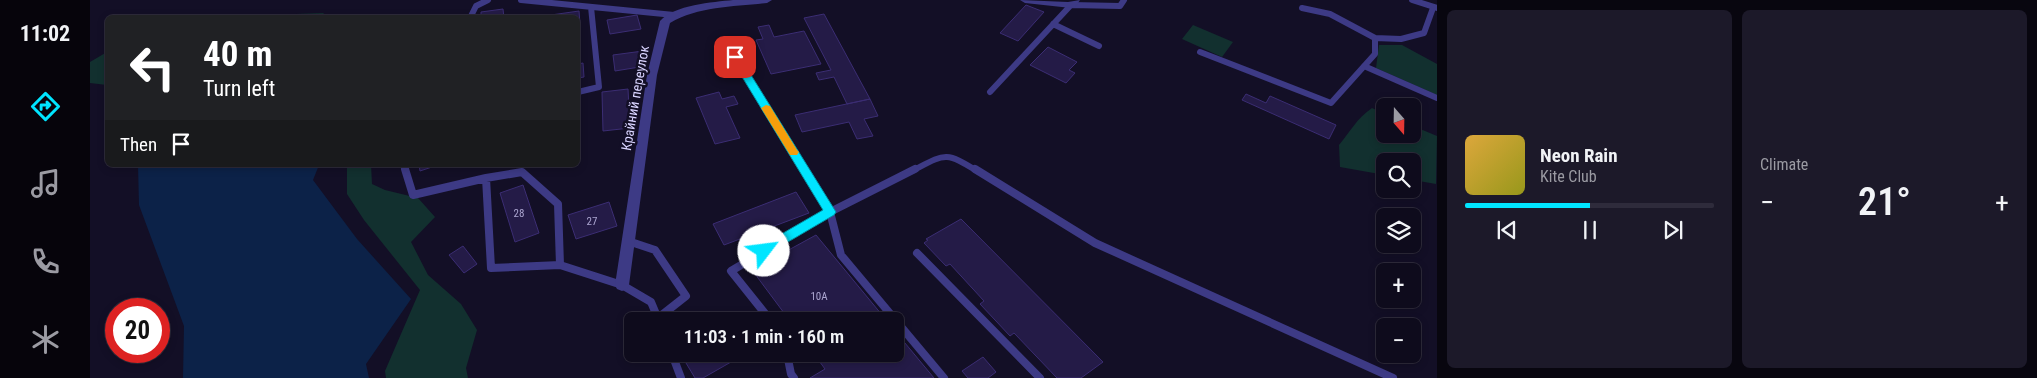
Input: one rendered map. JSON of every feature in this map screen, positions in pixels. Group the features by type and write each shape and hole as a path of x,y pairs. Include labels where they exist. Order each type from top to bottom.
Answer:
{"street":[{"path":"674,15 688,10 767,0"},
{"path":"1025,0 1073,2"},
{"name":"Крайний переулок","path":"622,285 652,75 665,21 674,15"}],"lane":[{"path":"472,15 476,6 488,0"},
{"path":"521,0 674,15"},
{"path":"990,92 1073,2 1120,6 1124,0"},
{"path":"1302,8 1330,14 1375,38 1401,39 1424,33 1435,8 1412,0"},
{"path":"580,92 599,87 591,7"},
{"path":"1053,24 1099,46"},
{"path":"1200,52 1331,103 1375,54 1375,38"},
{"path":"725,41 830,212 841,255 944,378"},
{"path":"1364,66 1437,98"},
{"path":"764,312 731,270 830,212 939,157 954,157 1095,243 1393,378"},
{"path":"405,167 413,195 486,178 522,172 558,204 560,264"},
{"path":"486,178 491,268 560,264 622,285 651,302 656,312"},
{"path":"628,241 654,250 686,296 667,312"},
{"path":"917,254 1040,378"},
{"path":"675,362 681,378"},
{"path":"789,362 791,374 794,378"}],"green space":[{"path":"324,13 322,15 269,15"},
{"path":"1193,25 1233,42 1222,57 1182,39"},
{"path":"1379,45 1402,45 1437,64 1437,95 1376,68"},
{"path":"105,53 105,85 90,83 90,62"},
{"path":"1372,108 1376,110 1376,143 1421,143 1421,129 1437,136 1436,184 1421,181 1421,153 1376,153 1376,173 1340,167 1339,145 1366,112"},
{"path":"347,167 371,167 372,184 385,190 418,198 435,217 411,242 428,275 461,304 477,330 466,368 468,378 386,378 385,371 420,290 364,220 347,194"}],"water":[{"path":"138,167 318,167 313,180 357,239 411,299 366,364 369,378 183,378 184,326 139,205"}],"building":[{"path":"1026,5 1044,12 1018,41 1000,33"},
{"path":"503,9 504,15 481,15 481,12"},
{"path":"579,11 579,15 551,15"},
{"path":"824,14 870,99 847,104 834,77 819,80 816,73 831,70 804,18"},
{"path":"637,15 641,29 610,34 607,20"},
{"path":"769,25 774,37 804,31 821,64 771,74 756,40 763,39 758,27"},
{"path":"1048,47 1077,62 1069,70 1075,73 1066,83 1030,65"},
{"path":"643,51 646,66 615,71 613,55"},
{"path":"583,63 584,77 580,78 580,64"},
{"path":"628,89 630,128 603,131 602,92"},
{"path":"719,92 722,99 734,96 738,104 726,107 740,138 715,144 696,98"},
{"path":"1246,94 1266,103 1270,96 1336,125 1329,139 1242,100"},
{"path":"870,99 878,116 864,119 873,136 857,139 849,122 802,132 795,115"},
{"path":"419,167 432,167 420,171"},
{"path":"523,185 539,233 515,242 500,193"},
{"path":"796,192 809,213 724,245 713,224"},
{"path":"609,202 617,226 576,239 568,215"},
{"path":"961,219 1103,362 1081,378 1057,378 1014,333 1010,336 980,304 984,301 950,264 946,266 924,243 928,240 926,239"},
{"path":"816,235 880,312 783,312 752,270"},
{"path":"463,246 477,264 464,273 449,255"},
{"path":"904,342 934,378 810,378 825,369 820,362 904,362"},
{"path":"983,357 996,372 988,378 968,378 962,371"},
{"path":"731,362 703,378 695,378 686,363"}],"slow traffic":[{"path":"766,108 793,152"}],"route":[{"path":"735,57 830,212 764,251"}]}
